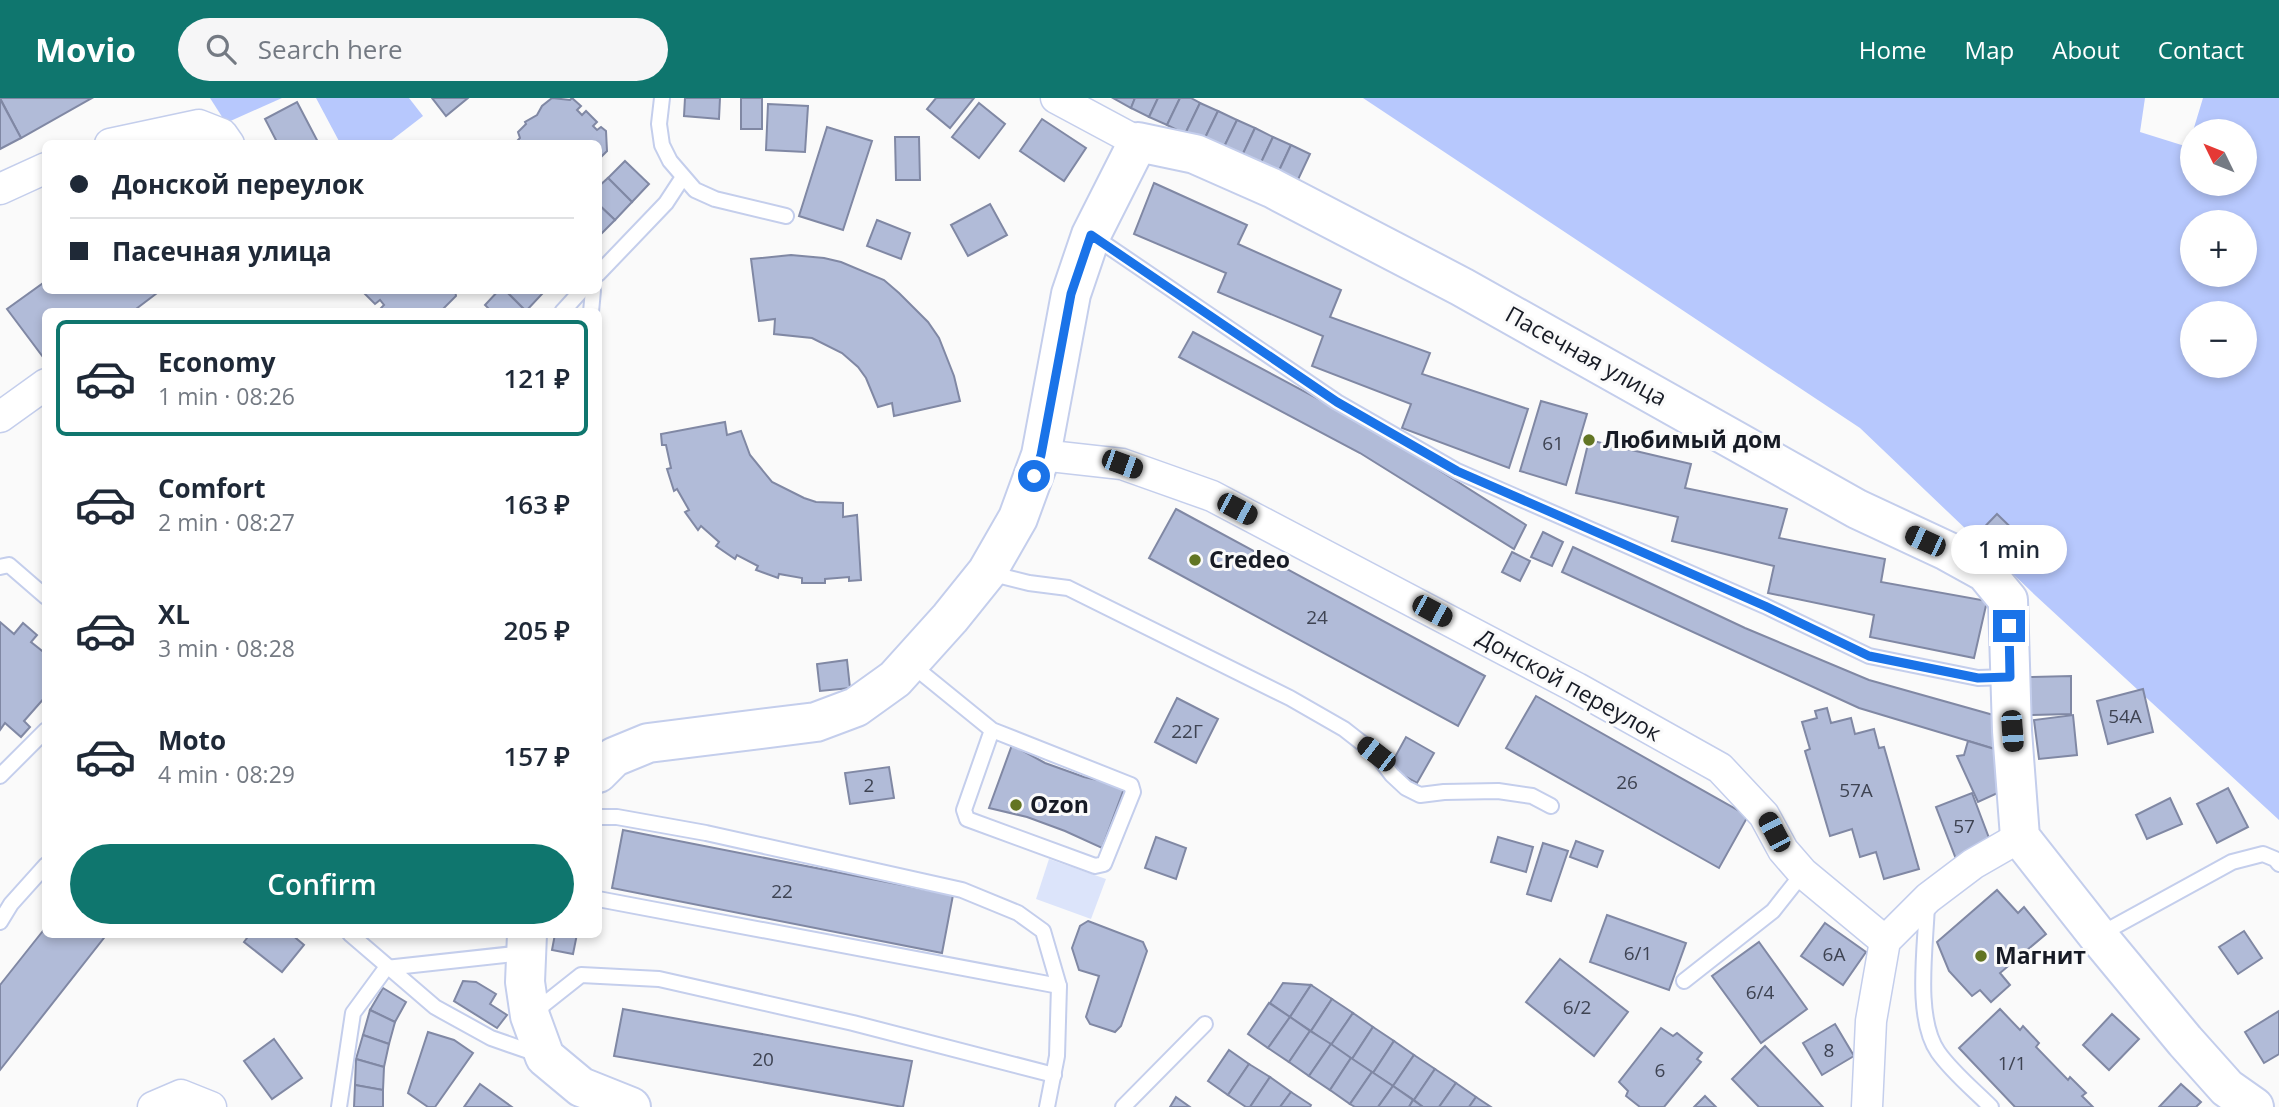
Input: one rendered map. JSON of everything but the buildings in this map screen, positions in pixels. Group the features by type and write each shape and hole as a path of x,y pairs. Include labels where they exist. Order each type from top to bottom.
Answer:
{"street":[{"path":"602,768 614,757 648,743 816,722 856,707 895,679 987,572 1018,519 1041,455 1071,294 1091,235 1138,142 1056,98"},
{"path":"129,140 199,125 222,134 226,140"},
{"name":"Пасечная улица","path":"1138,142 1195,154 1272,188 1535,327 1857,509 1947,551 1984,572 2008,600 2020,836"},
{"path":"0,189 42,170"},
{"path":"0,417 42,387"},
{"name":"Донской переулок","path":"1041,455 1122,464 1212,496 1589,695 1720,768 1764,815 1783,850 1803,873 1885,941"},
{"path":"1867,1107 1871,1021 1885,941 1928,898 1973,863 2020,836 2098,936 2227,1088 2254,1107"},
{"path":"527,944 525,982 530,1016 545,1057 581,1087 631,1107"},
{"path":"153,1107 181,1095 211,1107"}],"lane":[{"path":"662,98 659,124 662,145 682,177 695,190 715,199 786,216"},
{"path":"602,266 667,203 682,177"},
{"path":"1091,235 1337,402 1457,471 1752,600 1869,656 1978,678 2010,677"},
{"path":"566,308 578,294"},
{"path":"0,567 9,565 42,594"},
{"path":"987,572 1029,583 1068,588 1290,698 1344,729 1376,754 1406,788 1420,795 1498,791 1532,796 1551,806"},
{"path":"910,663 992,730 1127,782 1133,787 1104,864 1095,866 973,822 964,816 992,730"},
{"path":"0,776 42,734"},
{"path":"602,817 617,817 706,833 962,890 1018,913 1043,931 1059,986 1057,1056 1047,1107"},
{"path":"2098,936 2232,862 2263,854 2275,859 2279,864"},
{"path":"0,922 11,904 42,869"},
{"path":"1684,981 1773,911 1803,873"},
{"path":"1928,898 1924,1003 1927,1031 1938,1053 1991,1107"},
{"path":"602,900 1059,986"},
{"path":"354,938 386,968 446,1013 491,1038 545,1057"},
{"path":"339,1107 353,1013 386,968 527,944"},
{"path":"530,1016 581,975 659,979 853,1023 1054,1075"},
{"path":"1123,1107 1205,1024"}],"shaded area":[{"path":"210,98 282,98 226,123"},
{"path":"316,98 409,98 423,116 392,140 338,140"},
{"path":"1363,98 2145,98 2140,132 2180,144 2180,196 2258,196 2258,119 2197,119 2203,98 2279,98 2279,820 2036,596 1860,428"},
{"path":"1049,859 1106,879 1091,919 1036,899"}],"place":[{"name":"Любимый дом","path":"1589,440"},
{"name":"Credeo","path":"1195,560"},
{"name":"Ozon","path":"1016,805"},
{"name":"Магнит","path":"1981,956"}],"route":[{"path":"1034,476 1041,455 1071,294 1091,235 1337,402 1457,471 1765,606 1869,656 1978,678 2010,677 2009,626"}]}
